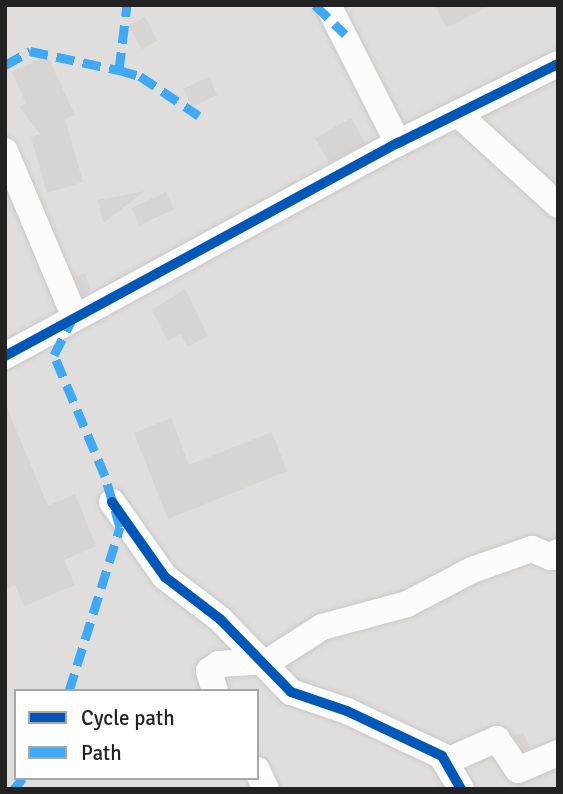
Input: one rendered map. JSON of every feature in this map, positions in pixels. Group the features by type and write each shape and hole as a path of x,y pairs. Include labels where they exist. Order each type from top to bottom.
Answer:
{"street":[{"path":"328,5 398,142"},
{"path":"5,356 74,315 398,142 558,64"},
{"path":"458,114 558,205"},
{"path":"5,151 74,315"},
{"path":"113,502 165,577 220,619 291,692 347,711 442,756 461,789"},
{"path":"214,689 209,671 219,664 264,662 286,653 322,627 407,604 472,570 532,549 555,560"},
{"path":"445,762 497,738 518,770 558,753"}],"shaded area":[{"path":"5,5 558,5 558,789 5,789"}],"building":[{"path":"435,5 491,5 446,28"},
{"path":"145,17 158,41 142,49 129,25"},
{"path":"47,55 75,115 65,119 83,182 47,193 31,137 40,134 20,107 26,103 12,72"},
{"path":"209,77 217,95 192,107 183,88"},
{"path":"351,118 365,143 329,163 315,138"},
{"path":"145,191 103,223 98,200"},
{"path":"166,192 174,209 140,225 132,208"},
{"path":"85,273 91,291 83,296 75,277"},
{"path":"185,289 208,336 187,347 181,334 168,341 152,310"},
{"path":"5,403 48,506 75,494 96,546 64,560 75,585 24,606 15,585 5,589"},
{"path":"171,418 189,465 272,432 287,471 168,519 134,433"},
{"path":"523,732 530,748 524,750 514,736"}],"marked path":[{"path":"119,70 127,5"},
{"path":"315,5 345,34"},
{"path":"5,65 30,51 119,70 140,76 199,116"},
{"path":"70,689 120,527 105,476 54,355 71,321"},
{"path":"14,789 21,780"}],"cycle path":[{"path":"5,356 398,143 558,64"},
{"path":"112,502 165,577 220,619 291,692 347,711 442,756 461,789"}]}
